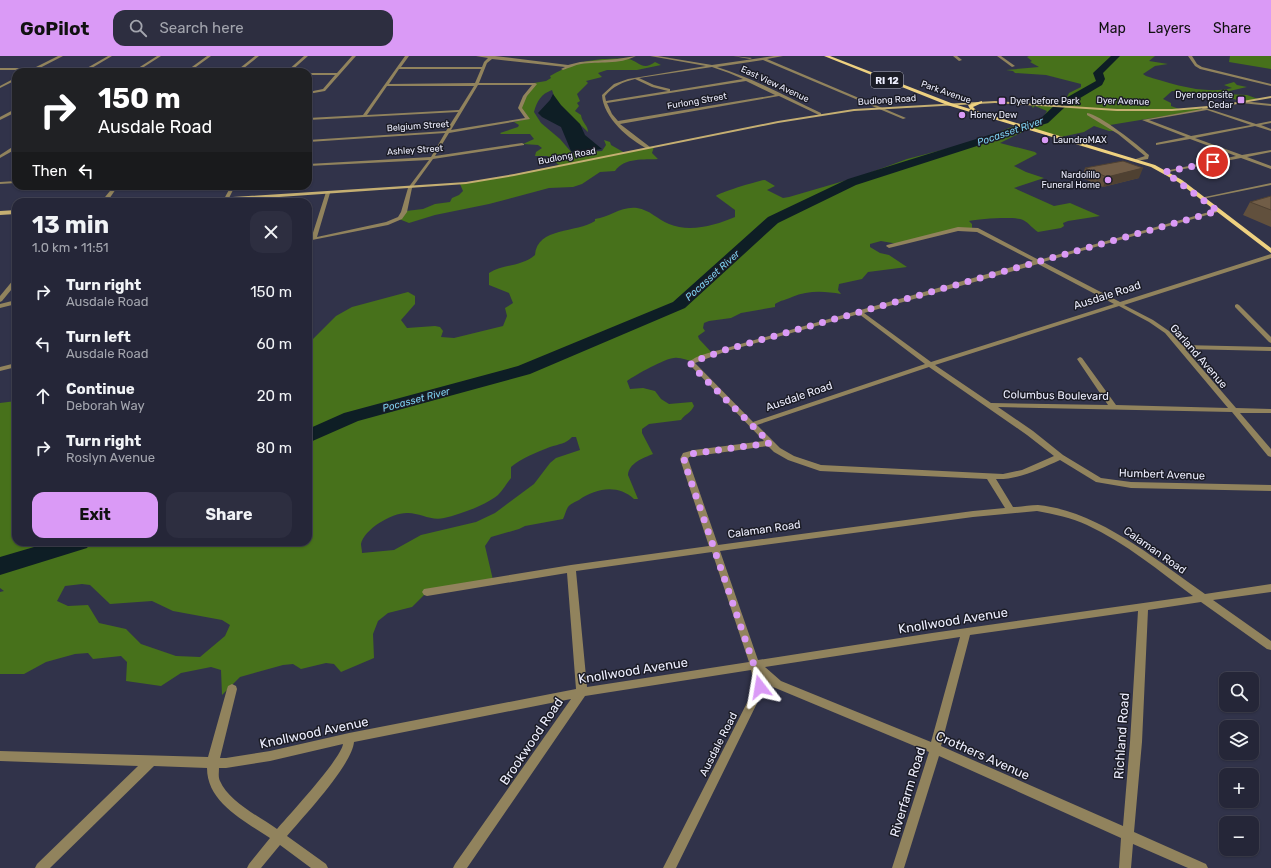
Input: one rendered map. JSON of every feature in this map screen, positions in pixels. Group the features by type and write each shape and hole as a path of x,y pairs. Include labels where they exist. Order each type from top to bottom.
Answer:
{"main road":[{"name":"Park Avenue","path":"826,56 949,104 1138,160 1165,172 1202,198 1271,251"},
{"name":"Dyer Avenue","path":"949,104 980,102 1049,104 1135,110 1205,109 1271,97"},
{"path":"975,112 970,106 980,102"},
{"name":"Budlong Road","path":"269,198 410,188 504,177 820,114 877,108 949,104"},
{"path":"0,213 12,212"}],"street":[{"path":"37,68 60,56"},
{"path":"89,68 110,56"},
{"path":"140,68 159,56"},
{"path":"192,68 209,56"},
{"path":"242,68 256,56"},
{"path":"292,68 306,56"},
{"path":"312,92 324,90 354,56"},
{"path":"364,116 407,56"},
{"path":"478,56 567,66"},
{"path":"562,69 567,66 592,60 624,60 634,56"},
{"name":"East View Avenue","path":"652,56 710,66 748,80 820,114"},
{"path":"735,56 762,59 904,118"},
{"path":"648,148 611,118 603,96 610,86 623,80 781,56"},
{"path":"955,56 960,60"},
{"path":"999,56 1013,66"},
{"path":"1190,56 1196,65 1201,68 1271,85"},
{"path":"328,193 314,239 388,223 400,218 404,212 410,188 432,158 477,84 483,68 492,57"},
{"path":"399,68 483,68"},
{"path":"0,69 12,69"},
{"path":"312,74 338,74"},
{"path":"636,78 653,86 673,91"},
{"path":"605,102 748,80"},
{"path":"1,86 12,81"},
{"path":"387,84 477,84"},
{"name":"Belgium Street","path":"312,141 447,132 528,119 520,108 524,96 535,84 477,84"},
{"name":"Furlong Street","path":"616,123 780,95"},
{"path":"1242,102 1271,106"},
{"path":"1271,130 1205,109 1144,120 1188,138 1271,168"},
{"path":"312,119 460,111"},
{"path":"0,119 12,112"},
{"path":"1088,114 1123,136 1147,156 1146,158 1138,160"},
{"path":"1158,144 1271,122"},
{"name":"Ashley Street","path":"312,165 432,158 522,144"},
{"path":"0,157 12,150"},
{"path":"1165,172 1271,151"},
{"path":"0,157 12,156"},
{"path":"0,183 12,182"},
{"path":"1202,198 1271,184"},
{"path":"1060,457 1024,472 1003,477 820,468 791,458 777,450 691,364 692,362 725,350 861,313 1218,211"},
{"name":"Garland Avenue","path":"889,246 966,228 987,234 1159,326 1180,347 1271,454"},
{"name":"Ausdale Road","path":"751,425 930,364 1271,256"},
{"path":"0,300 12,285"},
{"path":"0,306 12,303"},
{"path":"1236,306 1271,341"},
{"path":"861,313 930,364 990,405"},
{"path":"1180,347 1271,349"},
{"path":"1080,359 1113,407"},
{"path":"0,369 12,366"},
{"name":"Columbus Boulevard","path":"990,405 1271,411"},
{"name":"Columbus Boulevard","path":"990,405 1030,433 1060,457"},
{"name":"Ausdale Road","path":"669,868 760,687 754,665 684,459 686,456 694,453 770,443"},
{"name":"Humbert Avenue","path":"1060,457 1099,480 1117,484 1271,488"},
{"path":"990,477 1010,509"},
{"name":"Calaman Road","path":"426,592 571,568 714,548 1010,509 1037,508 1061,513 1090,523 1143,554 1271,646"},
{"path":"571,568 582,692"},
{"name":"Knollwood Avenue","path":"0,756 151,761 270,756 349,738 582,692 966,632 1271,588"},
{"name":"Richland Road","path":"1125,868 1136,742 1143,606"},
{"name":"Riverfarm Road","path":"898,868 935,749 966,632"},
{"name":"Crothers Avenue","path":"754,665 777,684 935,749 1202,868"},
{"path":"232,689 214,758 213,777 218,789 230,803 322,868"},
{"name":"Brookwood Road","path":"460,868 582,692"},
{"path":"253,868 337,767 348,749 349,738"},
{"path":"41,868 151,761"}],"green space":[{"path":"1155,56 1149,61 1168,64 1155,66 1143,74 1146,76 1189,88 1211,90 1232,88 1224,85 1234,82 1237,85 1247,87 1225,92 1225,94 1247,95 1258,99 1242,102 1231,98 1172,91 1163,99 1171,103 1171,106 1179,109 1207,109 1110,125 1117,131 1109,131 1094,126 1084,132 1061,137 1028,129 1000,143 1035,152 1037,154 1014,166 1044,178 1014,188 1054,206 1070,203 1100,216 1068,221 1063,223 1064,226 1061,228 1038,232 1025,221 1019,219 980,219 969,221 972,224 972,229 965,228 898,244 881,241 870,244 870,247 880,253 889,255 907,267 868,272 862,279 839,284 838,290 841,294 829,292 804,293 779,302 775,304 775,307 741,313 731,318 704,323 703,328 705,331 698,336 713,354 695,361 677,358 670,359 650,367 627,381 630,389 643,388 655,391 661,399 669,404 692,402 694,406 681,420 649,424 642,429 642,433 653,454 634,464 629,471 628,475 638,499 634,499 621,491 607,489 600,490 570,505 567,508 563,519 525,526 491,537 485,546 493,580 427,592 412,607 388,613 378,621 373,634 374,658 341,672 334,664 326,663 301,669 293,664 283,665 240,677 222,695 221,670 211,667 181,673 161,686 126,681 127,662 121,656 93,659 88,653 75,654 46,662 24,674 0,674 0,592 4,591 0,588 0,403 12,402 12,546 312,546 312,340 336,316 352,307 408,292 415,296 415,304 401,320 407,328 440,327 443,331 441,337 454,338 503,326 507,316 505,308 513,303 509,293 489,285 489,273 494,270 518,264 530,259 535,255 537,246 550,235 587,225 595,221 595,219 631,208 642,209 677,227 703,227 720,223 735,217 735,210 716,196 756,182 765,180 775,186 767,190 783,198 789,197 861,176 907,159 973,142 1017,125 1043,122 1041,121 1047,111 1035,106 1033,108 1030,104 1070,106 1067,102 1070,100 1067,97 1069,93 1081,87 1081,84 1046,75 1015,73 1013,71 1006,70 1039,67 1030,62 1032,61 1027,57","holes":["572,437 576,437 580,450 556,458 550,463 534,484 495,513 476,522 421,535 394,550 362,553 361,544 363,538 373,527 387,518 402,513 408,513 439,519 472,509 492,499 500,493 511,478 511,467 515,464 535,453 565,442","82,584 90,585 110,604 152,601 173,611 222,620 230,625 225,636 200,657 176,656 141,644 126,629 99,623 88,605 68,606 57,601 65,586"]},
{"path":"1230,56 1271,56 1271,69 1229,62"},
{"path":"602,59 628,59 643,66 651,65 655,62 661,65 637,70 607,70 598,73 602,77 586,81 588,83 577,94 580,101 577,103 579,106 575,111 581,115 588,132 556,102 552,90 540,98 534,112 541,123 560,139 572,153 602,151 606,145 604,140 610,142 611,145 625,153 654,147 652,153 658,159 629,161 624,163 615,171 600,172 582,184 573,187 549,188 489,204 435,215 409,223 399,219 406,211 423,209 435,204 450,202 452,198 459,195 463,191 460,184 493,179 559,165 547,156 535,156 536,152 542,148 538,145 523,144 534,139 530,134 500,133 518,127 519,125 514,122 527,119 521,107 525,96 534,83 546,81 551,78 550,76 575,64"}],"water":[{"path":"553,94 561,105 580,124 585,135 602,149 575,153 571,151 561,127 542,117 538,113 550,100"}],"building":[{"path":"1123,161 1143,168 1107,177 1085,168"},
{"path":"1271,196 1271,210 1250,202"}],"waterway":[{"name":"Pocasset River","path":"1100,79 1098,73 1116,56"},
{"name":"Pocasset River","path":"312,435 351,417 524,370 679,305 773,220 852,182 1044,121 1061,105 1099,83"},
{"name":"Pocasset River","path":"0,566 66,546"}],"place":[{"name":"Dyer opposite Cedar","path":"1241,100"},
{"name":"Dyer before Park","path":"1002,101"},
{"name":"Honey Dew","path":"962,115"},
{"name":"LaundroMAX","path":"1045,140"},
{"name":"Nardolillo Funeral Home","path":"1108,180"}],"route":[{"path":"760,687 754,665 684,459 689,454 694,453 770,443 694,368 691,364 692,362 725,350 861,313 1218,211 1180,181 1165,172 1213,162"}]}
